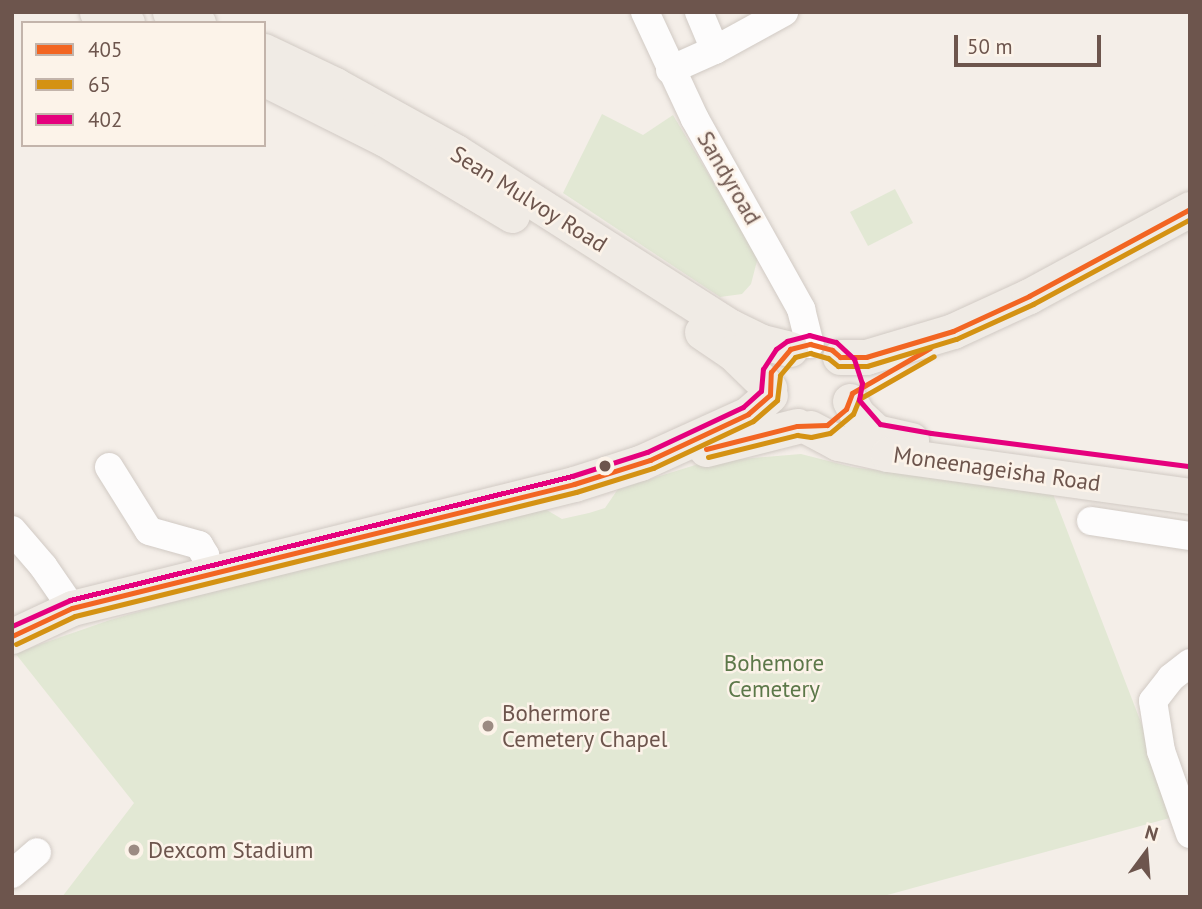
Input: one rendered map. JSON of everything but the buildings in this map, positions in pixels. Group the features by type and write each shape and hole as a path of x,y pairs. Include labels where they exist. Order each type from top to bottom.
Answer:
{"main road":[{"path":"97,12 122,21"},
{"path":"170,12 193,21"},
{"name":"Sean Mulvoy Road","path":"266,52 335,85 456,152 731,327 762,342 866,357 953,331"},
{"name":"Sean Mulvoy Road","path":"266,80 385,139 682,319 732,352 769,392"},
{"path":"12,636 72,608 574,484 650,460 834,421 851,397 915,359 953,331 1029,296 1190,209"},
{"path":"650,460 748,414 769,392 776,362 814,350 851,375 851,397"},
{"path":"769,392 779,414 803,427"},
{"name":"Moneenageisha Road","path":"851,397 857,414 876,432 896,437 1190,475"},
{"name":"Moneenageisha Road","path":"803,427 838,443 888,454 1190,496"}],"street":[{"name":"Sandyroad","path":"645,12 670,70 801,309 814,350"},
{"path":"699,12 715,50"},
{"path":"670,70 715,50 784,12"},
{"path":"108,467 149,531 199,545 210,574"},
{"path":"1091,521 1190,536"},
{"path":"12,530 43,566 72,608"},
{"path":"1190,663 1171,678 1153,701 1161,751 1190,834"},
{"path":"12,874 37,852"}],"green space":[{"path":"602,114 643,135 673,115 758,257 751,284 742,294 720,297 563,193"},
{"path":"895,189 913,223 868,246 850,212"},
{"name":"Bohemore Cemetery","path":"801,454 852,467 1053,494 1177,816 880,897 62,897 134,803 15,653 110,620 210,591 545,509 562,519 589,513 605,508 618,489 705,462"}],"transit line":[{"name":"405","path":"12,636 72,608 574,484 650,460 748,414 770,395 771,372 790,349 810,344 832,350 840,357 866,357 953,331 1029,296 1190,209"},
{"name":"65","path":"16,644 75,616 576,492 653,468 753,421 777,400 780,375 795,357 810,353 828,358 838,366 867,366 956,339 1033,304 1190,219"},
{"name":"402","path":"12,626 70,600 572,476 647,452 743,407 761,391 763,369 776,349 787,341 809,335 836,342 854,359 862,383 859,400 880,424 1190,466"},
{"name":"405","path":"706,449 797,426 827,425 846,409 852,393 930,348"},
{"name":"65","path":"708,457 797,435 811,437 830,433 853,414 859,399 934,356"}],"place":[{"name":"Bohermore Cemetery Chapel","path":"488,726"},
{"name":"Dexcom Stadium","path":"134,850"}]}
